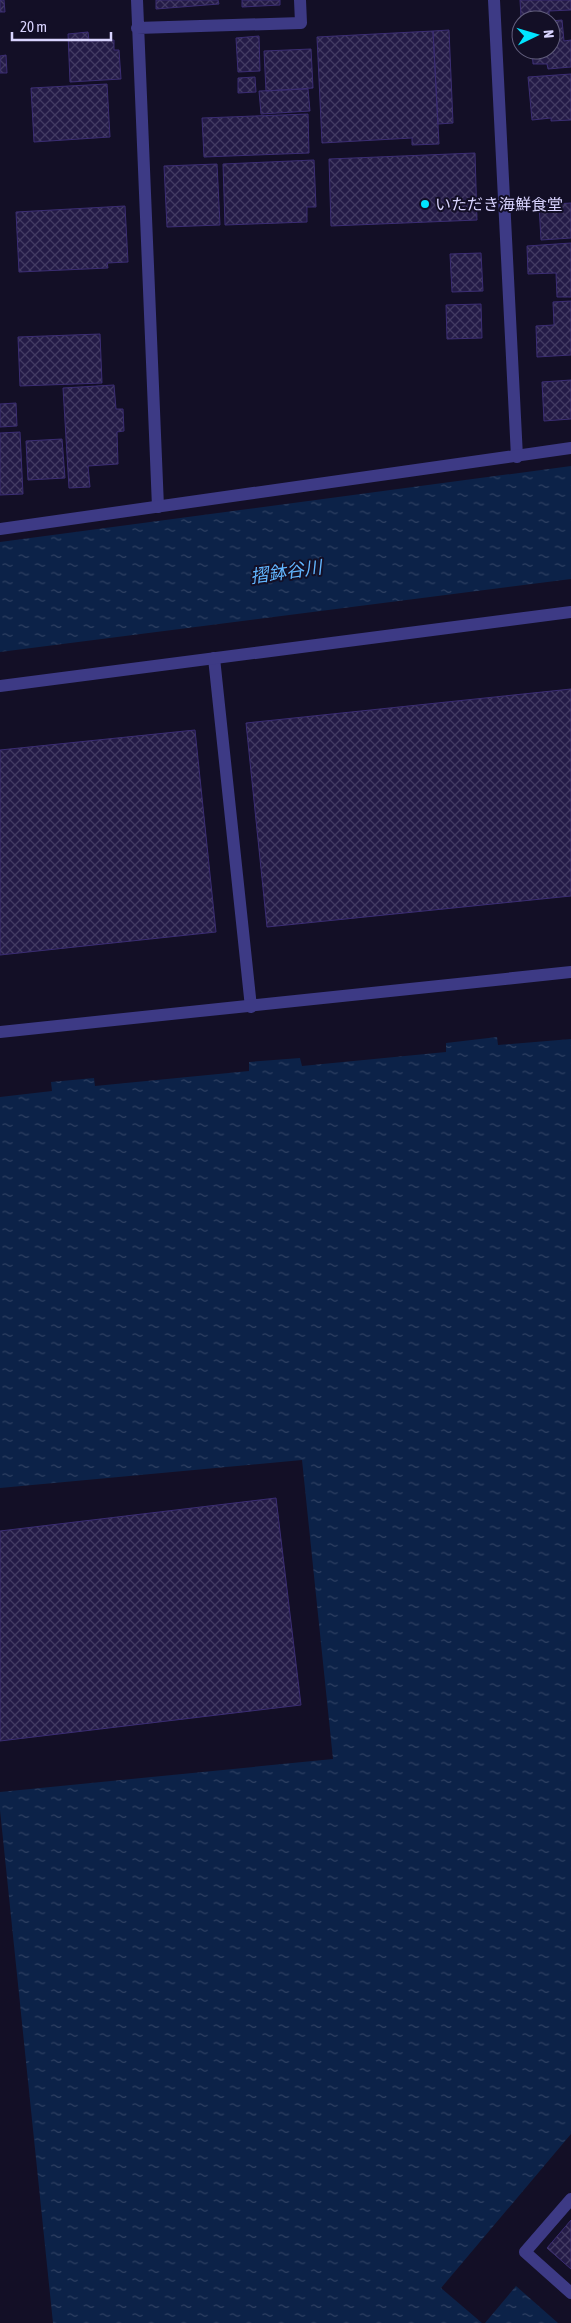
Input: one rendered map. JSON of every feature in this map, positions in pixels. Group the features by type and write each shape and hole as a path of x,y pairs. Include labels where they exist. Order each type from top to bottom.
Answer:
{"street":[{"path":"136,0 158,507"},
{"path":"137,28 301,23 300,0"},
{"path":"494,0 516,457"},
{"path":"0,529 571,448"},
{"path":"0,686 571,612"},
{"path":"214,658 251,1007"},
{"path":"0,1032 571,972"},
{"path":"571,2198 525,2252 571,2293"}],"water":[{"name":"摺鉢谷川","path":"571,466 571,579 0,652 0,542"},
{"path":"497,1037 498,1045 571,1039 571,2134 441,2288 482,2323 53,2323 0,1810 0,1792 333,1759 302,1460 0,1488 0,1097 52,1091 51,1082 94,1078 95,1086 249,1071 249,1062 300,1058 302,1066 446,1052 446,1043"},
{"path":"516,2286 558,2323 485,2323"}],"building":[{"path":"0,0 4,0 5,12 0,12"},
{"path":"156,0 218,0 219,4 156,9"},
{"path":"242,0 280,0 280,5 242,7"},
{"path":"520,0 571,0 571,10 521,10"},
{"path":"561,20 564,41 571,40 571,67 548,69 547,64 533,64 533,60 561,60"},
{"path":"449,30 453,123 438,124 433,31"},
{"path":"433,31 439,144 412,145 412,138 322,143 317,37"},
{"path":"88,32 89,41 114,40 114,50 119,50 121,79 70,82 68,34"},
{"path":"259,36 260,71 238,72 236,38"},
{"path":"311,49 313,88 266,91 264,51"},
{"path":"6,55 7,73 0,73 0,56"},
{"path":"571,74 571,120 551,121 551,118 532,120 528,77"},
{"path":"255,77 256,92 238,93 238,78"},
{"path":"107,84 110,137 34,142 31,88"},
{"path":"308,89 310,111 261,114 259,91"},
{"path":"308,114 309,153 204,157 202,118"},
{"path":"475,153 477,220 331,226 329,159"},
{"path":"314,160 316,207 307,207 307,222 225,225 223,164"},
{"path":"217,164 220,225 167,227 164,166"},
{"path":"571,203 571,238 541,240 539,205"},
{"path":"125,206 128,262 107,263 108,268 19,272 16,212"},
{"path":"571,243 571,297 557,297 556,273 528,274 527,246"},
{"path":"481,253 483,291 452,292 450,254"},
{"path":"571,301 571,355 537,357 536,326 554,325 553,302"},
{"path":"481,304 482,338 447,339 446,305"},
{"path":"100,334 102,383 20,386 18,337"},
{"path":"571,380 571,419 544,421 542,382"},
{"path":"114,385 116,409 123,409 124,431 117,432 118,464 88,466 90,487 69,488 63,388"},
{"path":"16,403 17,426 0,427 0,404"},
{"path":"20,432 23,494 0,495 0,433"},
{"path":"62,439 65,478 28,480 26,441"},
{"path":"571,689 571,896 267,927 246,723"},
{"path":"195,730 216,932 0,955 0,750"},
{"path":"276,1498 301,1705 0,1741 0,1531"},
{"path":"571,2220 571,2269 547,2248"}],"place":[{"name":"いただき海鮮食堂","path":"425,204"}]}
